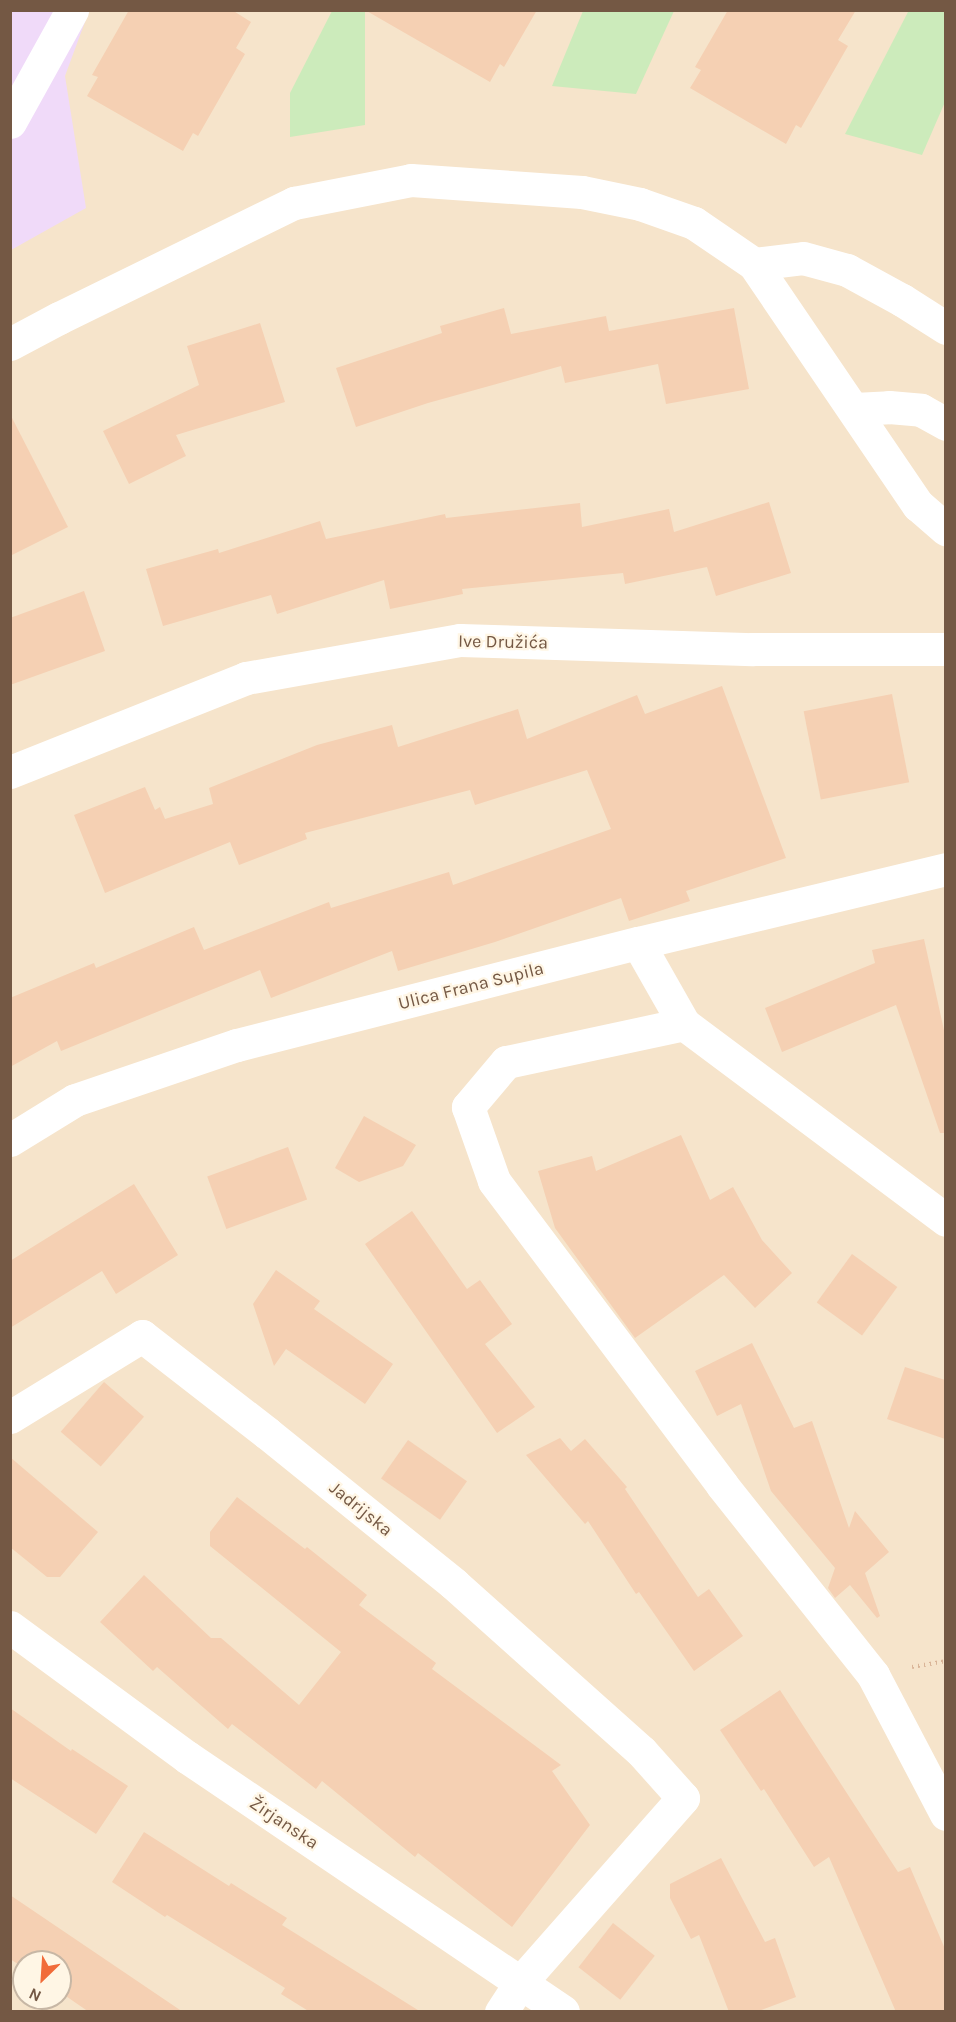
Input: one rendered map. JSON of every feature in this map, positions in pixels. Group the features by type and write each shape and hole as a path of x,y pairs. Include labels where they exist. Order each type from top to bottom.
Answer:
{"street":[{"path":"10,122 72,10"},
{"path":"10,344 58,318 294,203 411,180 582,192 640,204 694,224 754,264 918,505 945,529"},
{"path":"754,264 803,258 847,270 902,300 945,328"},
{"path":"854,409 889,407 921,410 945,424"},
{"name":"Ive Družića","path":"10,771 246,678 460,640 753,649 945,649"},
{"name":"Ulica Frana Supila","path":"10,1140 75,1100 237,1045 638,943 945,869"},
{"path":"638,943 684,1024 945,1220"},
{"path":"684,1024 506,1062 468,1107 494,1181 722,1485 873,1675 945,1814"},
{"name":"Jadrijska","path":"10,1418 142,1336 267,1433 454,1584 641,1751 683,1798 520,1983"},
{"name":"Žirjanska","path":"10,1627 187,1757 563,2012"},
{"path":"501,2012 520,1983"}],"shaded area":[{"path":"11,11 945,11 945,2011 11,2012"},
{"path":"11,11 89,11 65,76 86,208 11,250"}],"green space":[{"path":"909,10 945,11 945,102 922,155 845,134"},
{"path":"332,11 365,11 365,125 290,137 290,93"},
{"path":"583,11 674,11 636,94 552,86"}],"building":[{"path":"129,10 232,10 251,22 236,48 245,54 198,136 193,133 183,151 87,96 98,77 92,75"},
{"path":"365,10 537,10 504,67 500,64 490,82"},
{"path":"728,10 856,10 838,40 848,46 801,128 796,125 786,144 690,88 701,70 695,67"},
{"path":"504,308 511,334 606,316 609,331 734,308 749,389 666,404 658,364 565,383 561,366 428,403 356,427 336,368 442,333 440,326"},
{"path":"260,323 285,402 176,435 186,456 129,484 103,431 199,385 187,346"},
{"path":"10,414 68,527 10,556"},
{"path":"769,502 791,573 716,596 707,567 625,584 623,573 462,589 463,594 390,609 384,580 277,614 271,595 163,626 146,569 218,549 219,553 320,521 326,539 445,514 446,518 580,503 582,527 669,509 674,532"},
{"path":"84,591 105,651 10,685 10,618"},
{"path":"722,686 786,858 686,891 690,901 629,921 621,898 495,942 398,971 392,951 271,998 260,970 61,1051 57,1041 10,1067 10,998 94,963 96,968 194,927 204,950 329,902 331,908 449,872 453,885 611,829 587,770 475,805 470,790 305,833 307,839 239,865 230,842 105,893 74,815 145,787 155,810 160,807 165,819 213,804 209,788 317,745 392,725 398,747 518,709 527,739 637,695 645,714"},
{"path":"892,694 909,782 821,800 804,711"},
{"path":"924,939 945,1035 945,1133 940,1133 896,1005 782,1052 765,1008 875,963 872,950"},
{"path":"364,1116 416,1145 403,1166 359,1182 335,1168"},
{"path":"681,1135 710,1200 733,1187 762,1240 792,1273 755,1308 724,1275 635,1338 555,1228 538,1171 592,1156 596,1171"},
{"path":"288,1147 307,1200 226,1229 207,1176"},
{"path":"134,1184 178,1255 116,1294 102,1271 10,1328 10,1261"},
{"path":"412,1211 467,1289 480,1280 512,1324 485,1344 535,1407 497,1433 365,1244"},
{"path":"852,1254 897,1287 862,1335 817,1303"},
{"path":"276,1270 320,1301 314,1309 393,1364 365,1404 286,1349 274,1366 253,1304"},
{"path":"752,1343 794,1428 812,1421 849,1528 855,1511 889,1552 865,1573 880,1616 877,1618 850,1585 835,1598 828,1588 835,1568 771,1491 741,1404 717,1416 695,1371"},
{"path":"905,1367 945,1380 945,1439 887,1419"},
{"path":"104,1382 144,1417 101,1467 61,1432"},
{"path":"560,1438 571,1451 585,1439 627,1487 625,1489 698,1597 709,1589 743,1636 694,1671 639,1592 636,1594 588,1521 585,1524 526,1455"},
{"path":"408,1440 467,1481 440,1520 381,1479"},
{"path":"10,1457 98,1532 60,1577 47,1577 10,1547"},
{"path":"237,1497 305,1549 307,1547 367,1595 359,1605 436,1663 432,1669 561,1765 552,1771 590,1825 512,1927 418,1853 415,1857 322,1781 316,1789 232,1724 228,1729 157,1667 153,1671 100,1622 144,1575 211,1638 221,1638 299,1705 341,1652 210,1546 210,1532"},
{"path":"780,1690 898,1872 910,1867 945,1949 945,2012 896,2012 829,1857 814,1867 764,1789 761,1791 720,1730"},
{"path":"10,1708 71,1751 72,1749 128,1786 96,1834 10,1778"},
{"path":"144,1832 229,1886 231,1883 287,1918 282,1925 421,2012 310,2012 281,1994 285,1988 167,1915 165,1917 112,1882"},
{"path":"721,1858 765,1942 775,1938 796,1997 756,2012 729,2012 699,1935 691,1939 670,1898 670,1884"},
{"path":"10,1895 183,2012 89,2012 72,2000 72,1950 12,1950 12,1960 10,1959"},
{"path":"613,1923 655,1956 620,2000 579,1967"}]}
